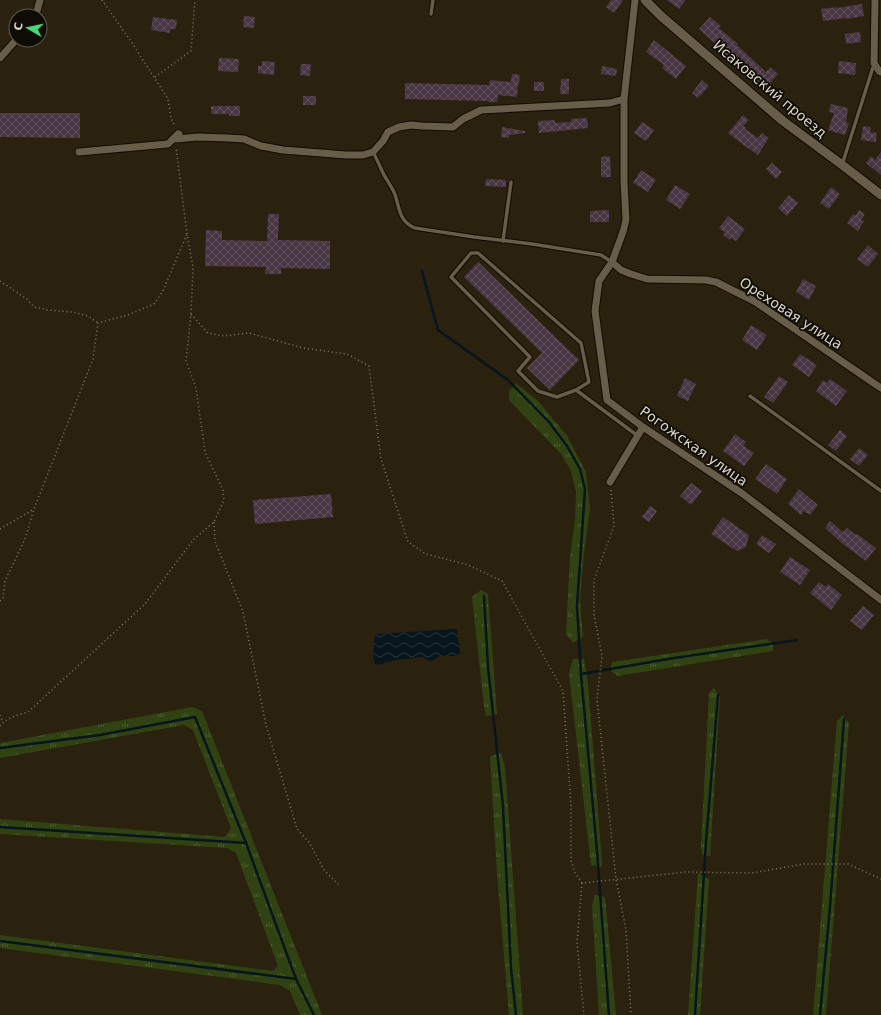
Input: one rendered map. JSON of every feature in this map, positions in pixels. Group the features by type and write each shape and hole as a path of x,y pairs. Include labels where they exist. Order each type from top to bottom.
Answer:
{"street":[{"name":"Рогожская улица","path":"635,0 624,99 624,181 626,220 612,262 599,281 594,310 607,400 743,494 881,600"},
{"name":"Исаковский проезд","path":"645,0 661,16 782,121 881,195"},
{"path":"875,0 874,63 881,72"},
{"path":"0,58 9,48"},
{"path":"79,152 168,144 177,136 244,139 261,146 283,150 363,155 373,152 383,141 388,132 399,127 411,125 453,127 463,119 481,110 610,103 624,99"},
{"name":"Ореховая улица","path":"612,262 621,270 647,279 706,280 726,286 754,301 881,388"},
{"path":"610,482 644,427"}],"lane":[{"path":"431,14 433,0"},
{"path":"842,165 874,63"},
{"path":"373,152 394,192 398,207 408,225 415,228 600,255 612,262"},
{"path":"503,241 511,182"},
{"path":"471,253 478,253 581,343 589,382 576,390 557,397 538,391 518,371 530,357 451,277 471,253"},
{"path":"576,390 638,436"},
{"path":"750,396 881,490"}],"path":[{"path":"0,726 3,722 14,716 28,712 145,604 194,539 214,522 224,500 223,490 205,452 196,388 186,361 191,314 193,268 176,149 177,136 171,118 168,99 102,0"},
{"path":"154,77 191,50 195,0"},
{"path":"0,281 26,299 34,307 72,312 88,316 98,323 128,315 154,304 163,291 187,234"},
{"path":"191,314 208,333 224,336 249,333 303,348 347,354 369,366 381,459 408,542 426,554 468,565 502,581 563,691 571,806 571,860 575,874 582,883 578,944 584,1015"},
{"path":"0,601 4,598 5,581 25,539 34,509 93,359 98,323"},
{"path":"610,482 614,526 594,580 594,615 602,656 597,699 616,879 626,930 631,1015"},
{"path":"0,529 34,509"},
{"path":"214,522 215,541 242,612 266,725 297,829 309,842 324,870 340,886"},
{"path":"0,715 3,722"},
{"path":"582,883 686,872 752,873 804,864 848,864 881,879"}],"green space":[{"path":"516,383 538,401 567,436 586,472 590,508 580,599 583,637 573,643 566,634 570,556 575,520 576,492 571,471 561,454 509,400 509,391"},
{"path":"481,590 488,594 497,714 486,716 472,597"},
{"path":"767,639 773,644 773,651 617,676 610,670 612,662"},
{"path":"573,659 584,659 588,684 602,863 601,867 591,865 569,673"},
{"path":"714,688 720,697 710,856 702,855 701,847 709,693"},
{"path":"192,707 202,711 322,1015 300,1015 290,991 280,985 0,948 0,935 273,971 278,966 236,853 227,848 0,834 0,819 225,837 231,828 193,730 184,725 0,758 0,743"},
{"path":"843,715 849,723 826,1015 813,1015 837,721"},
{"path":"501,753 505,767 523,1015 509,1015 497,873 490,756"},
{"path":"698,873 709,879 700,1015 688,1015"},
{"path":"595,895 605,897 616,1015 599,1015 592,905"}],"water":[{"path":"457,629 460,653 458,655 440,656 430,661 424,657 396,660 378,665 374,664 373,655 375,636 378,634"}],"building":[{"path":"611,0 623,0 614,13 606,7"},
{"path":"667,0 686,0 679,9"},
{"path":"862,4 864,16 823,21 821,9"},
{"path":"244,16 255,17 254,28 243,27"},
{"path":"153,17 177,20 176,29 170,29 170,33 151,30"},
{"path":"710,17 721,26 719,28 738,44 737,45 766,72 770,67 778,74 766,88 717,47 718,46 699,29"},
{"path":"860,32 861,42 846,44 845,34"},
{"path":"654,40 686,66 676,79 662,68 664,65 646,52"},
{"path":"219,58 239,59 238,72 218,71"},
{"path":"262,61 275,62 274,75 258,73 258,66 262,66"},
{"path":"839,61 856,63 855,75 838,73"},
{"path":"301,64 311,64 310,76 300,75"},
{"path":"602,66 617,69 616,76 601,74"},
{"path":"512,74 520,75 517,97 498,95 497,102 405,99 405,83 489,85 490,80 511,82"},
{"path":"561,79 569,79 569,94 560,94"},
{"path":"702,80 709,86 698,98 692,93"},
{"path":"534,82 544,82 544,91 534,91"},
{"path":"303,96 316,96 316,105 303,105"},
{"path":"831,104 848,108 846,122 849,123 845,135 828,130 834,113 829,112"},
{"path":"211,106 240,106 240,116 229,116 229,114 211,114"},
{"path":"0,113 80,113 80,138 0,137"},
{"path":"743,115 749,120 743,126 746,128 745,129 758,138 762,133 769,138 758,155 728,133"},
{"path":"587,118 588,128 539,133 538,121 555,120 555,123 571,122 571,119"},
{"path":"642,122 654,130 646,141 634,133"},
{"path":"863,126 871,127 870,132 877,133 876,142 861,140"},
{"path":"502,127 525,131 525,133 509,135 509,138 501,137"},
{"path":"881,152 881,175 866,163 871,156 875,160"},
{"path":"610,156 611,177 601,177 601,157"},
{"path":"772,163 782,172 776,179 766,169"},
{"path":"641,170 656,180 648,192 633,183"},
{"path":"486,179 506,180 506,187 485,186"},
{"path":"675,185 690,194 680,209 666,200"},
{"path":"831,187 840,194 829,209 820,203"},
{"path":"789,195 798,203 787,216 778,208"},
{"path":"609,210 609,222 590,222 590,211"},
{"path":"859,210 865,214 861,220 864,221 858,231 847,223 853,214 855,216"},
{"path":"268,214 279,214 278,240 330,241 330,269 281,268 281,274 265,274 266,267 205,266 206,230 222,231 222,240 267,241"},
{"path":"728,216 745,229 736,241 731,238 730,240 723,235 725,233 719,228"},
{"path":"868,245 878,254 868,267 857,259"},
{"path":"478,262 579,360 550,390 527,368 542,353 464,277"},
{"path":"803,279 816,286 809,300 796,292"},
{"path":"751,325 767,335 757,350 742,340"},
{"path":"800,354 817,365 809,377 792,365"},
{"path":"779,376 788,382 773,403 764,397"},
{"path":"685,378 696,384 688,401 677,396"},
{"path":"830,379 847,391 836,406 816,391 823,380 827,383"},
{"path":"840,430 847,436 836,451 828,445"},
{"path":"735,434 746,442 744,446 754,453 744,466 723,451"},
{"path":"859,448 868,455 859,466 850,459"},
{"path":"766,464 787,479 777,494 755,479"},
{"path":"691,483 702,491 691,505 680,496"},
{"path":"799,489 818,505 810,515 804,511 801,515 788,504"},
{"path":"331,494 333,517 255,524 253,500"},
{"path":"650,506 657,511 649,522 642,517"},
{"path":"723,517 749,535 746,547 737,551 711,534"},
{"path":"830,521 843,532 847,528 876,548 866,561 825,528"},
{"path":"762,535 776,544 769,553 756,544"},
{"path":"790,557 810,570 800,585 780,572"},
{"path":"819,582 826,587 828,584 842,595 831,610 810,593"},
{"path":"863,606 874,615 862,630 850,621"}],"waterway":[{"path":"422,271 438,330 508,380 549,422 567,446 580,469 585,489 577,606 581,674 597,851 609,1015"},
{"path":"484,596 488,667 503,806 511,968 516,1015"},
{"path":"581,674 674,658 797,640"},
{"path":"695,1015 706,842 718,695"},
{"path":"0,748 100,735 195,717 246,843 296,979 314,1015"},
{"path":"820,1015 830,907 844,719"},
{"path":"0,827 246,843"},
{"path":"0,941 296,979"}]}
